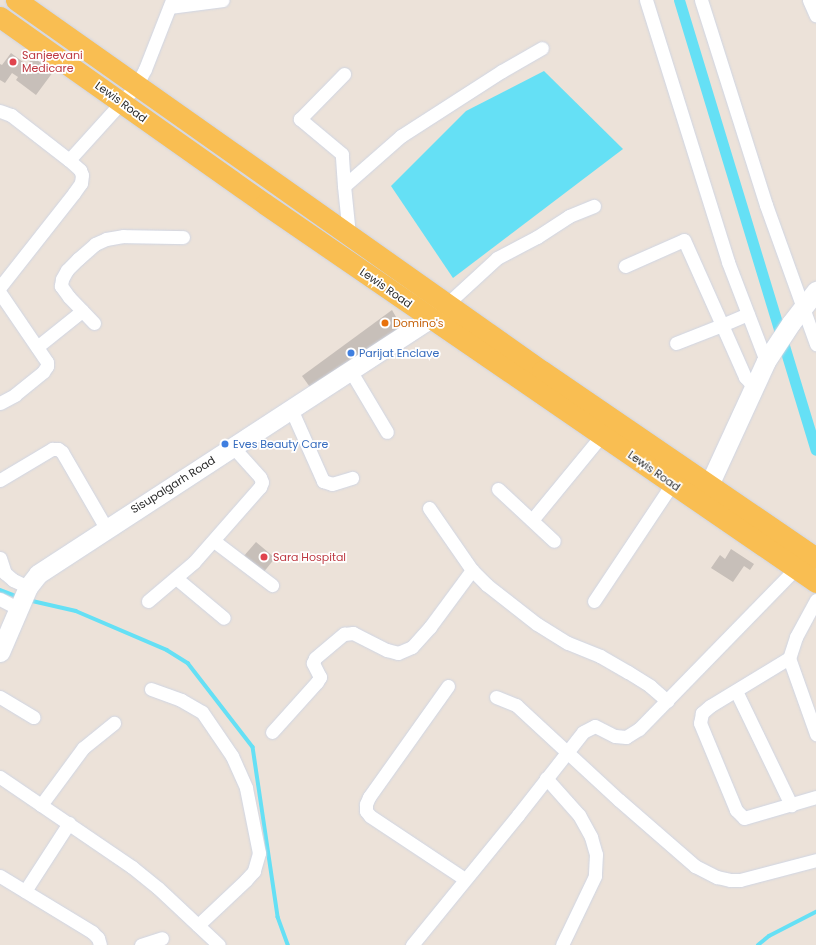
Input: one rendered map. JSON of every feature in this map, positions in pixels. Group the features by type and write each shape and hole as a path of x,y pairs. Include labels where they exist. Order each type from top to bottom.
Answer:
{"main road":[{"name":"Lewis Road","path":"16,0 136,86 610,418 796,568 816,582"},
{"name":"Lewis Road","path":"0,17 265,204 672,484 704,493 816,558"}],"street":[{"path":"69,160 136,86 145,69 171,3 223,0"},
{"path":"646,0 726,255 748,314 770,354"},
{"path":"701,0 766,205 816,344"},
{"path":"809,0 816,16"},
{"path":"344,186 401,136 502,71 542,48"},
{"path":"344,74 300,119 342,154 349,235"},
{"path":"0,111 11,115 69,160 80,170 82,175 81,183 0,287"},
{"path":"447,304 496,258 537,237 569,216 594,206"},
{"path":"94,323 61,286 62,279 67,270 95,244 106,239 123,236 183,237"},
{"path":"625,266 684,240 745,376 754,387"},
{"path":"704,493 770,354 791,323 816,291"},
{"path":"0,293 47,362 43,372 15,395 0,403"},
{"name":"Sisupalgarh Road","path":"0,652 23,598 38,574 106,528 430,318 447,304"},
{"path":"37,346 82,311"},
{"path":"676,343 748,314"},
{"path":"350,370 387,432"},
{"path":"291,409 323,481 332,484 352,478"},
{"path":"532,520 601,436"},
{"path":"148,601 194,562 256,492 262,482 260,477 233,447"},
{"path":"0,480 52,449 58,449 62,452 106,528"},
{"path":"594,601 672,484"},
{"path":"498,489 554,542"},
{"path":"430,508 472,570 487,585 537,624 568,643 600,656 628,672 650,686 667,701"},
{"path":"214,540 272,585"},
{"path":"0,558 4,573 13,580 23,598 0,599"},
{"path":"412,945 518,815 583,732 595,726 615,736 626,737 639,729 796,568"},
{"path":"272,732 320,677 314,668 313,663 315,658 344,634 353,633 387,650 398,653 412,647 430,627 472,570"},
{"path":"176,578 224,618"},
{"path":"816,600 796,637 789,658 816,734"},
{"path":"789,658 710,706 700,717 700,723 736,810 744,818 816,797"},
{"path":"448,686 369,797 366,804 366,811 370,816 465,879"},
{"path":"151,689 192,705 202,712 232,756 246,788 259,853 254,871 198,925"},
{"path":"736,691 791,805"},
{"path":"0,697 33,717"},
{"path":"496,697 516,704 566,752 695,866 718,877 730,880 740,880 816,860"},
{"path":"41,805 83,748 114,723"},
{"path":"0,778 69,823 132,867 198,925 212,943"},
{"path":"546,778 579,815 590,837 596,854 595,876 562,945"},
{"path":"24,891 69,823"},
{"path":"0,876 92,932 103,944"},
{"path":"141,945 162,938"}],"water":[{"path":"544,71 623,149 453,278 391,186 466,111"}],"building":[{"path":"11,53 27,65 33,57 53,72 36,95 16,80 18,77 12,73 5,83 0,80 0,64 2,65"},
{"name":"Parijat Enclave","path":"392,310 404,331 312,390 302,376"},
{"path":"256,542 275,558 263,573 243,557"},
{"path":"731,549 754,564 750,570 744,566 733,582 711,568 720,555 725,559"}],"waterway":[{"path":"679,0 816,450"},
{"path":"0,590 18,597"},
{"path":"28,600 76,611 167,650 188,663 253,747 278,917 288,945"},
{"path":"758,945 769,936 816,912"}],"place":[{"name":"Sanjeevani Medicare","path":"13,62"},
{"name":"Domino's","path":"385,323"},
{"name":"Parijat Enclave","path":"351,353"},
{"name":"Eves Beauty Care","path":"225,444"},
{"name":"Sara Hospital","path":"264,557"}]}
